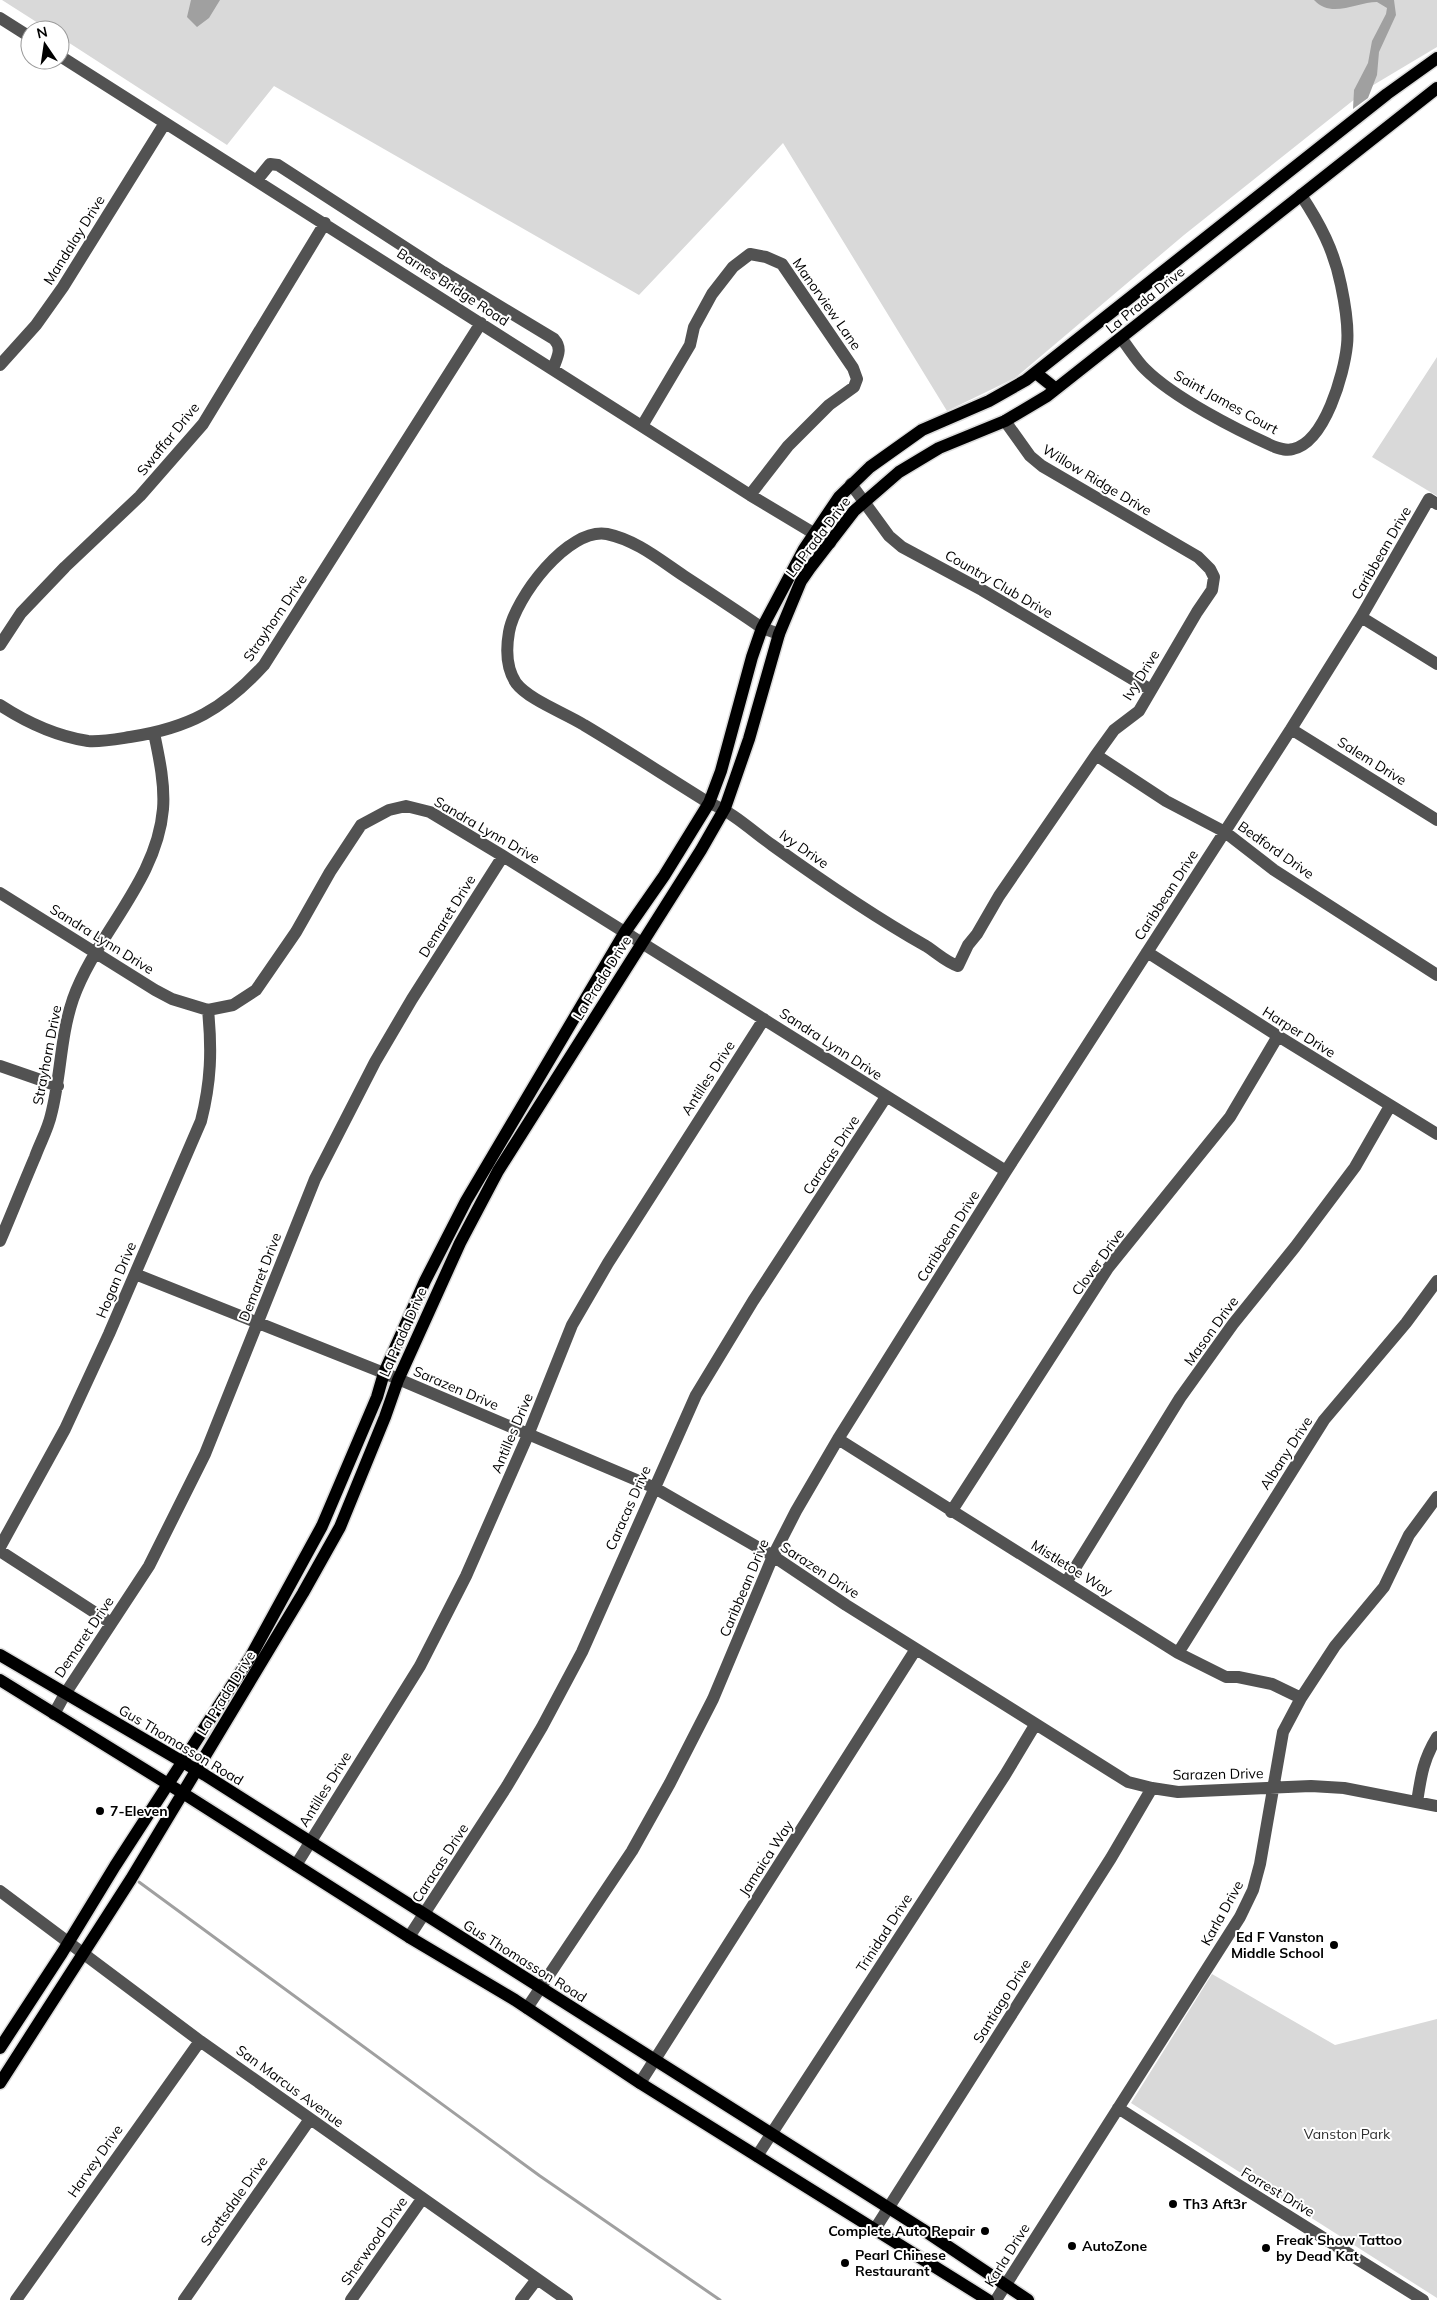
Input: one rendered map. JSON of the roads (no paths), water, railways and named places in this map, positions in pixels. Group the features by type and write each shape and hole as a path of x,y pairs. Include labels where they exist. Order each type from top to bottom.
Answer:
{"main road":[{"name":"La Prada Drive","path":"0,2048 167,1784 212,1720 257,1646 322,1526 377,1397 384,1373 425,1281 466,1201 625,932 664,876 709,803 733,732 752,657 762,628 814,533 851,484 870,467 922,430 1000,396 1036,372 1387,94 1437,58"},
{"name":"La Prada Drive","path":"0,2083 131,1879 182,1792 269,1653 340,1527 398,1380 460,1243 498,1171 725,808 749,740 779,634 801,581 864,501 893,476 928,454 1005,421 1056,389 1436,90"},
{"path":"1036,372 1056,389"},
{"path":"733,732 749,740"},
{"path":"257,1646 269,1653"},
{"name":"Gus Thomasson Road","path":"0,1655 182,1761 770,2134 922,2228 1028,2300"},
{"path":"0,1680 182,1792 409,1937 526,2008 640,2083 988,2300"}],"street":[{"path":"0,34 4,20 20,30"},
{"name":"Barnes Bridge Road","path":"70,62 750,495 830,542"},
{"name":"Mandalay Drive","path":"0,366 36,325 63,287 165,123"},
{"path":"257,180 265,167 270,164 278,165 443,272 554,339 560,350 553,369"},
{"name":"Saint James Court","path":"1121,338 1154,377 1197,405 1275,447 1287,450 1296,449 1304,444 1312,437 1324,420 1340,377 1347,344 1342,285 1329,242 1301,195"},
{"name":"Swaffar Drive","path":"0,646 21,613 64,567 140,496 202,424 325,223"},
{"name":"Manorview Lane","path":"642,426 690,345 694,327 712,294 733,267 750,254 766,257 782,264 853,368 857,378 854,387 828,404 788,446 750,495"},
{"name":"Strayhorn Drive","path":"0,1241 51,1117 58,1086 60,1052 74,999 95,953 135,888 154,846 163,809 160,760 154,734 191,722 225,702 244,687 264,665 481,323"},
{"name":"Willow Ridge Drive","path":"1005,421 1030,456 1042,466 1160,536"},
{"name":"Country Club Drive","path":"851,484 889,536 902,547 982,590 1151,690"},
{"name":"Caribbean Drive","path":"526,2008 632,1851 670,1783 713,1699 773,1556 796,1511 838,1439 1006,1171 1291,729 1433,501"},
{"name":"Ivy Drive","path":"779,634 762,628 652,554 606,534 586,536 554,558 533,584 516,611 509,631 509,670 518,684 533,696 582,724 709,803 725,808 771,845 890,926 928,947 948,962 958,966 968,944 977,934 999,896 1096,755 1114,730 1139,711 1212,590 1214,577 1210,569 1198,557 1160,536"},
{"path":"1361,617 1437,664"},
{"path":"0,705 52,732 89,741 154,734"},
{"name":"Salem Drive","path":"1291,729 1437,820"},
{"name":"Bedford Drive","path":"1096,755 1166,801 1225,832 1274,870 1437,975"},
{"name":"Sandra Lynn Drive","path":"0,893 172,1000 208,1010 233,1005 256,990 296,932 330,872 362,825 373,817 398,807 414,807 445,820 1006,1171"},
{"name":"Demaret Drive","path":"54,1714 64,1694 149,1566 205,1454 315,1179 366,1080 412,999 503,856"},
{"name":"Harper Drive","path":"1147,952 1278,1036 1437,1134"},
{"name":"Hogan Drive","path":"0,1549 65,1429 201,1121 209,1091 211,1046 208,1010"},
{"name":"Antilles Drive","path":"296,1865 420,1666 466,1576 577,1317 608,1263 764,1019"},
{"name":"Clover Drive","path":"951,1512 1108,1268 1230,1117 1278,1036"},
{"path":"0,1066 58,1086"},
{"name":"Caracas Drive","path":"409,1937 507,1786 542,1727 582,1652 696,1395 753,1300 886,1097"},
{"name":"Mason Drive","path":"1067,1581 1180,1398 1233,1324 1295,1248 1355,1167 1390,1106"},
{"name":"Sarazen Drive","path":"135,1274 384,1373 654,1487 773,1556 1035,1725 1128,1782 1178,1792 1311,1786 1344,1788 1437,1806"},
{"name":"Albany Drive","path":"1178,1653 1324,1420 1406,1323 1437,1281"},
{"name":"Mistletoe Way","path":"838,1439 951,1512 1067,1581 1178,1653 1226,1677 1238,1676 1272,1684 1301,1698"},
{"name":"Karla Drive","path":"996,2300 1240,1917 1254,1890 1260,1864 1282,1732 1301,1698 1335,1646 1384,1587 1409,1535 1437,1497"},
{"path":"0,1549 111,1623"},
{"name":"Jamaica Way","path":"640,2083 916,1649"},
{"name":"Trinidad Drive","path":"757,2156 1000,1783 1035,1725"},
{"path":"1417,1802 1426,1754 1437,1737"},
{"name":"Santiago Drive","path":"875,2229 1110,1858 1152,1788"},
{"name":"San Marcus Avenue","path":"0,1891 68,1942 84,1951 200,2040 567,2300"},
{"name":"Harvey Drive","path":"16,2300 200,2040"},
{"name":"Forrest Drive","path":"1118,2108 1423,2300"},
{"name":"Scottsdale Drive","path":"184,2300 310,2119"},
{"name":"Sherwood Drive","path":"351,2300 422,2199"},
{"path":"521,2300 537,2279"}],"waterway":[{"path":"139,1882 540,2176 720,2300"}],"place":[{"name":"7-Eleven","path":"100,1811"},
{"name":"Ed F Vanston Middle School","path":"1334,1945"},
{"name":"Th3 Aft3r","path":"1173,2204"},
{"name":"Complete Auto Repair","path":"985,2231"},
{"name":"AutoZone","path":"1072,2246"},
{"name":"Freak Show Tattoo by Dead Kat","path":"1266,2248"},
{"name":"Pearl Chinese Restaurant","path":"845,2263"}],"park label":[{"name":"Vanston Park","path":"1347,2134"}]}
